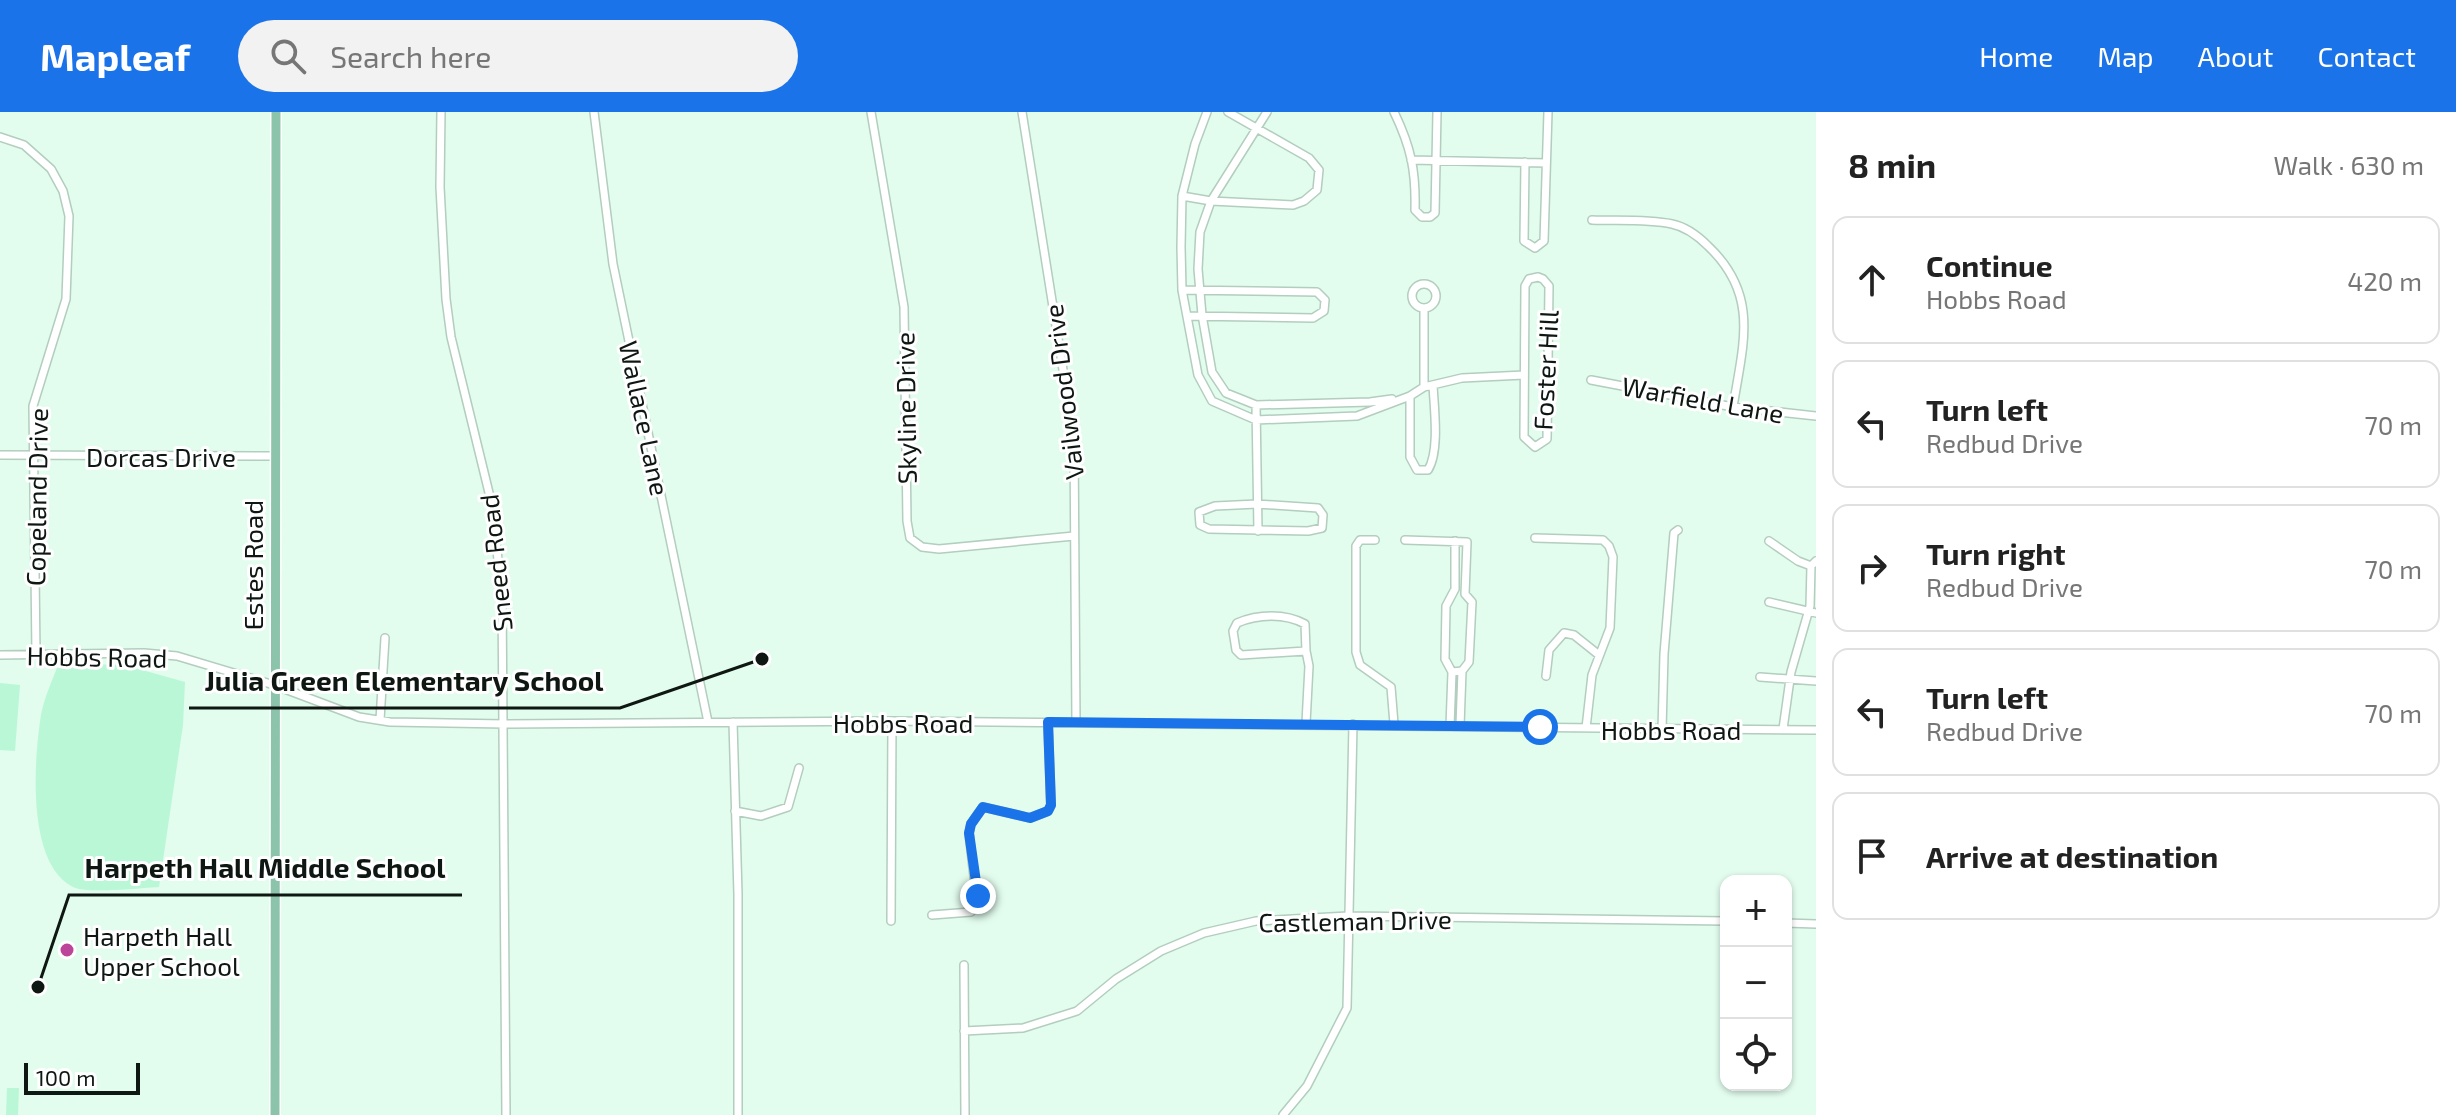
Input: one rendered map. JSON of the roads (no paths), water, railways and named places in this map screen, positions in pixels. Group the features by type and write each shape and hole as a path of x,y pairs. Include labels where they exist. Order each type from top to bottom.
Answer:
{"main road":[{"name":"Estes Road","path":"275,1115 276,112"}],"street":[{"name":"Sneed Road","path":"441,112 442,262 451,337 497,533 502,596 506,1115"},
{"name":"Wallace Lane","path":"594,112 613,264 708,722"},
{"name":"Skyline Drive","path":"871,112 904,307 907,521 910,538 922,547 939,549 1074,536"},
{"name":"Vailwood Drive","path":"1022,112 1074,439 1076,722"},
{"path":"1207,112 1182,196 1182,290 1198,375 1212,401 1256,420 1357,416 1429,386 1462,378 1524,375"},
{"path":"1182,196 1211,201 1293,205 1304,201 1317,190 1319,170 1309,158 1228,112"},
{"path":"1267,112 1211,201 1200,232 1202,315 1212,372 1226,393 1256,405 1370,402 1410,396"},
{"path":"1394,112 1409,144 1415,210 1422,217 1435,213 1437,112"},
{"path":"1525,162 1524,241 1535,248 1544,241 1548,112"},
{"name":"Copeland Drive","path":"0,137 24,145 51,169 63,191 69,216 66,299 33,406 36,654"},
{"path":"1411,160 1546,163"},
{"path":"1592,220 1673,224 1695,233 1732,273 1742,303 1745,329 1733,407"},
{"name":"Foster Hill","path":"1538,277 1549,286 1549,353 1547,439 1535,447 1524,437 1524,375 1525,286 1529,279 1538,277"},
{"path":"1182,290 1317,292 1325,300 1324,311 1313,318 1187,316"},
{"path":"1410,396 1410,457 1417,470 1428,470 1434,439 1424,308"},
{"name":"Warfield Lane","path":"1591,380 1733,407 1816,416"},
{"path":"1256,405 1258,531"},
{"name":"Dorcas Drive","path":"0,455 275,456"},
{"path":"1257,504 1318,508 1324,522 1322,528 1308,531 1209,529 1200,525 1199,512 1207,507 1257,504"},
{"path":"1662,730 1669,581 1674,533 1678,530"},
{"path":"1535,538 1603,540 1613,557 1610,628 1592,675 1586,728"},
{"path":"1375,540 1360,540 1356,546 1356,652 1360,665 1391,687 1394,724"},
{"path":"1405,540 1466,541 1465,594 1472,602 1469,662 1462,671 1460,726"},
{"path":"1450,726 1452,672 1446,666 1445,659 1446,606 1455,589 1455,541"},
{"path":"1769,541 1798,561 1814,564 1812,612 1789,680 1783,729"},
{"path":"1452,594 1465,594"},
{"path":"1769,602 1812,612"},
{"path":"1306,651 1241,655 1236,650 1233,631 1237,623 1245,619 1271,616 1295,618 1305,624 1309,666 1306,723"},
{"path":"1546,676 1549,650 1564,633 1574,635 1599,655"},
{"path":"380,720 385,638"},
{"name":"Hobbs Road","path":"0,655 144,653 177,656 274,685 359,717 380,720 505,724 892,721 1306,723 1816,730"},
{"path":"1452,672 1462,671"},
{"path":"1760,677 1816,681"},
{"path":"891,921 892,721"},
{"path":"733,722 738,894 738,1115"},
{"path":"932,915 971,912 977,903 969,833 971,824 983,807 1030,818 1048,811 1051,805 1048,722"},
{"path":"1283,1115 1307,1086 1347,1008 1353,724"},
{"path":"735,811 761,816 788,807 799,768"},
{"name":"Castleman Drive","path":"964,1031 1023,1028 1077,1011 1116,979 1161,951 1204,933 1256,921 1348,916 1720,921"},
{"path":"1792,923 1816,924"},
{"path":"964,965 965,1115"}],"place":[{"name":"Julia Green Elementary School","path":"762,659"},
{"name":"Harpeth Hall Upper School","path":"67,950"},
{"name":"Harpeth Hall Middle School","path":"38,987"}]}
